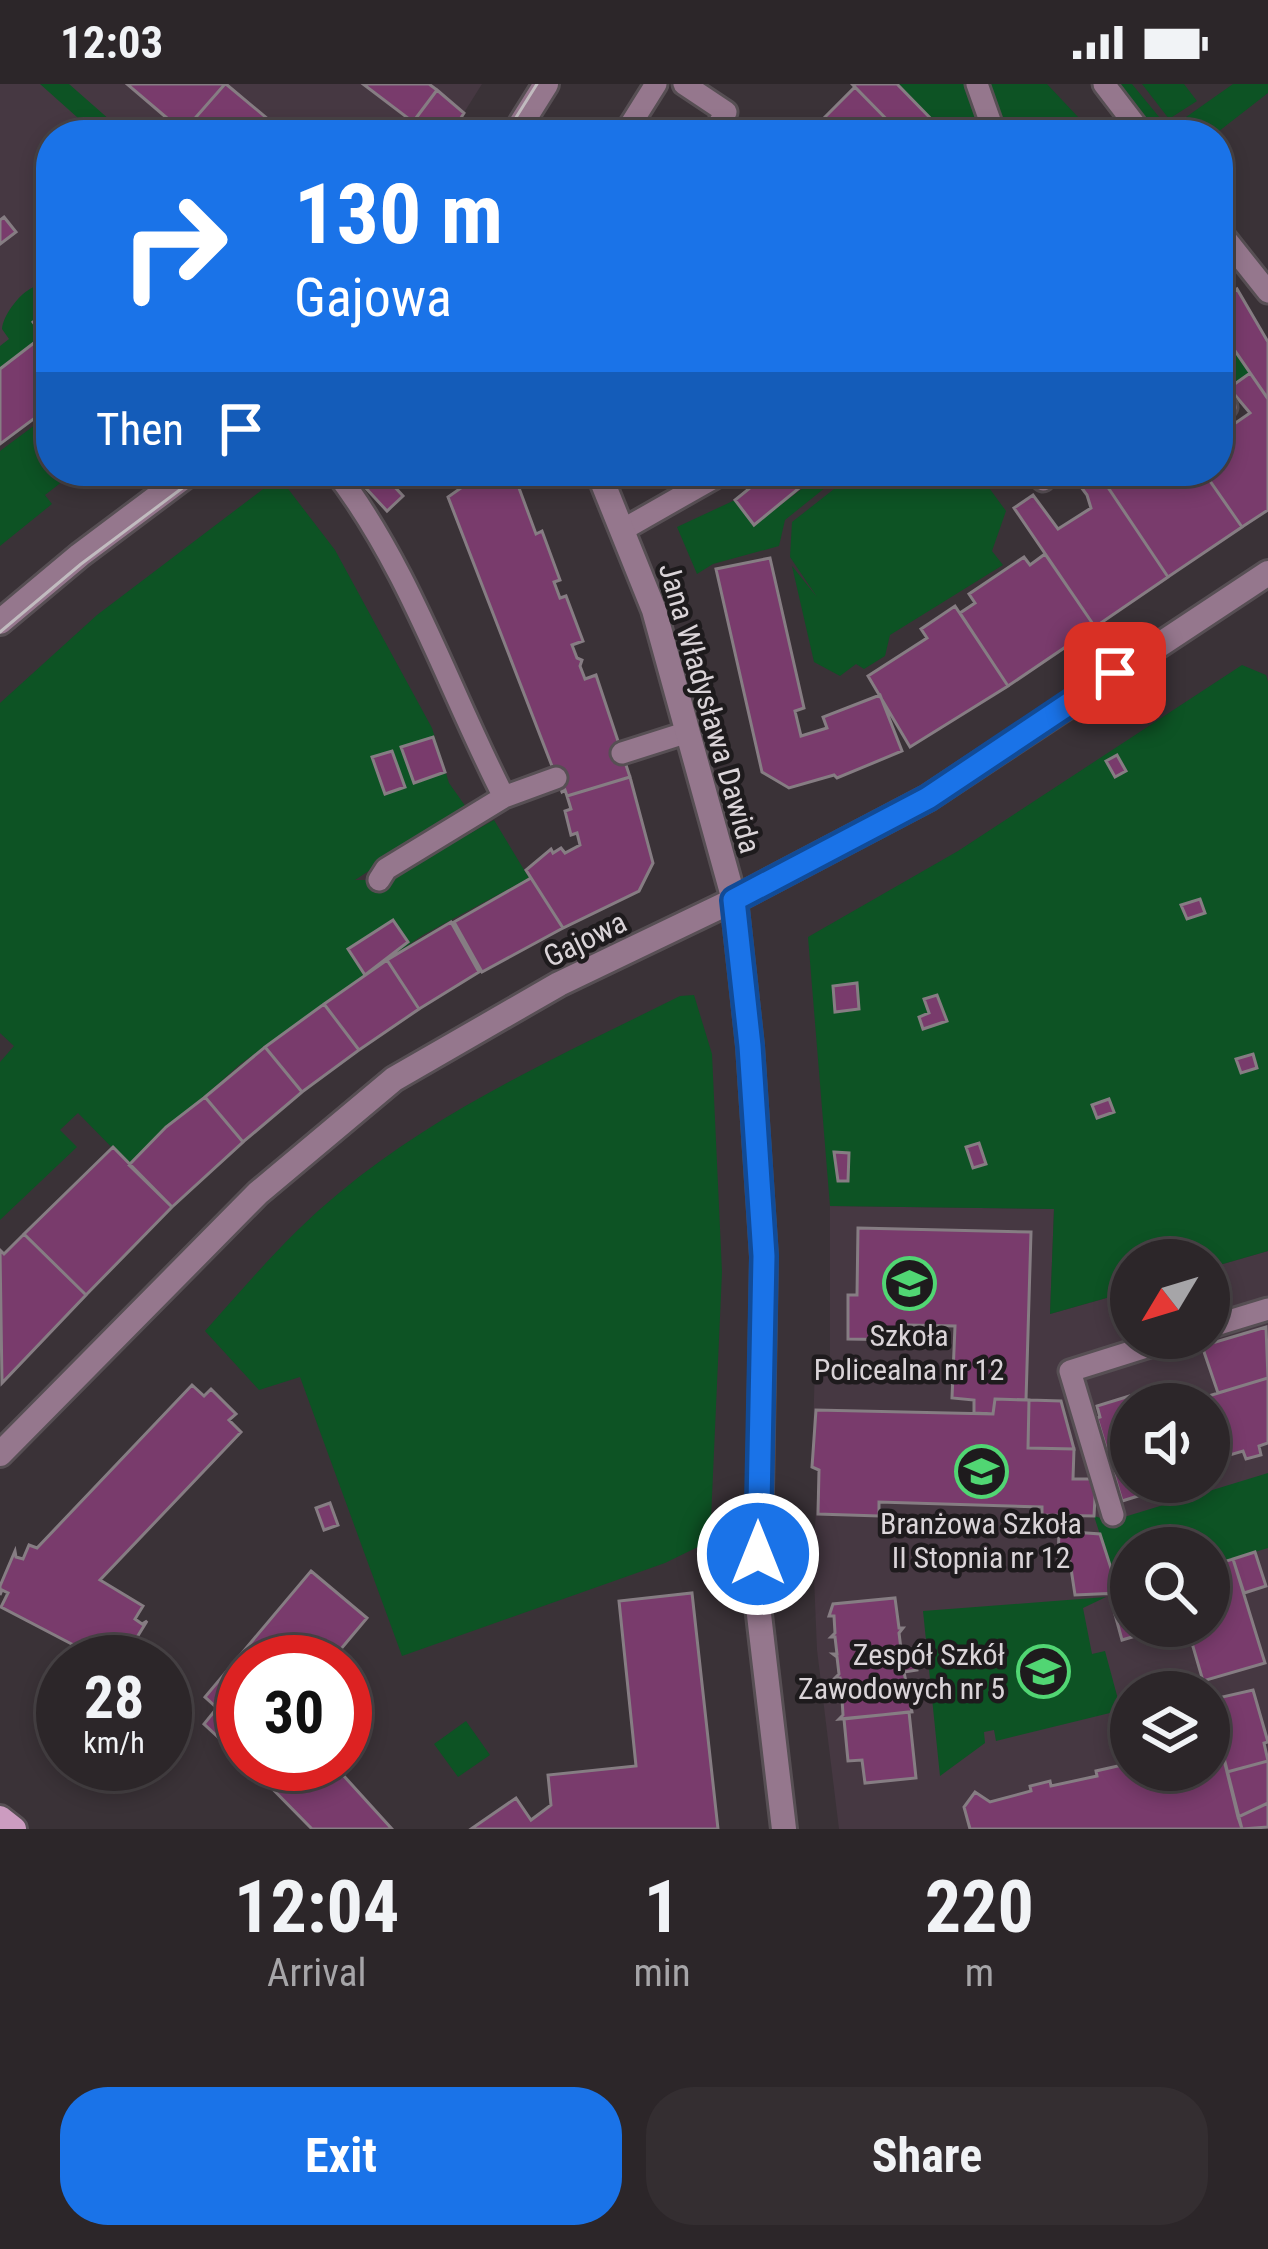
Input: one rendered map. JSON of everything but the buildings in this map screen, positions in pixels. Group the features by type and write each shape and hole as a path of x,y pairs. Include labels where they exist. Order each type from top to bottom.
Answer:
{"main road":[{"path":"0,1818 14,1829"}],"street":[{"path":"520,120 534,88"},
{"path":"0,622 172,486"},
{"name":"Jana Władysława Dawida","path":"605,486 654,610 734,900 750,1046 764,1256 758,1606 784,1829"},
{"name":"Gajowa","path":"0,1454 258,1193 394,1079 559,984 734,900 928,798 1268,573"}],"lane":[{"path":"633,120 656,84"},
{"path":"684,84 726,112 721,120"},
{"path":"977,84 990,120"},
{"path":"1104,84 1132,120"},
{"path":"1233,249 1268,292"},
{"path":"346,486 394,563 504,797"},
{"path":"624,529 700,486"},
{"path":"622,753 688,732"},
{"path":"379,880 386,869 504,797 556,778"},
{"path":"1230,1321 1268,1309"},
{"path":"1110,1358 1070,1371 1113,1515"}],"shaded area":[{"path":"0,84 482,84 459,120 36,120 36,417 0,444"},
{"path":"830,1206 1054,1209 1050,1314 1110,1297 1110,1359 1230,1359 1230,1262 1268,1251 1268,1829 839,1829 817,1650 813,1553 819,1471 812,1467 815,1364 830,1364"}],"green space":[{"path":"40,84 69,84 110,120 80,120"},
{"path":"897,84 1047,84 1081,120 932,120"},
{"path":"1112,84 1132,84 1162,120 1140,120"},
{"path":"1142,84 1184,84 1197,101 1169,119"},
{"path":"1233,84 1268,84 1268,93 1233,120 1182,120"},
{"path":"36,286 36,341 0,369 0,346 9,339 2,329 6,317"},
{"path":"1233,348 1250,373 1233,385"},
{"path":"36,424 36,486 57,486 45,495 52,504 0,546 0,451"},
{"path":"267,486 286,486 335,550 432,728 449,783 466,807 355,880 386,880 494,820 529,878 390,958 388,954 407,942 393,920 348,948 365,975 239,1065 129,1165 78,1113 60,1130 77,1147 0,1220 0,1062 14,1046 0,1033 0,703 97,615"},
{"path":"806,486 827,486 785,520 779,546 713,564 697,574 677,527 735,500 755,524"},
{"path":"838,486 988,486 1006,511 992,551 1003,565 890,635 885,656 864,669 856,664 840,676 814,662 792,566 817,597 790,557 792,522"},
{"path":"1242,665 1266,675 1268,1251 1230,1262 1230,1239 1110,1239 1110,1297 1050,1314 1054,1209 830,1206 808,937 958,851"},
{"path":"694,995 712,1054 722,1272 710,1541 665,1563 402,1656 300,1377 259,1390 205,1331 303,1225 378,1163 504,1085 680,996"},
{"path":"1268,1473 1268,1548 1230,1560 1230,1527 1110,1527 1110,1565 1094,1516 1111,1521 1170,1503 1230,1503 1230,1485"},
{"path":"1106,1597 1083,1608 1092,1654 1105,1651 1110,1671 1110,1713 996,1741 994,1730 984,1732 985,1743 940,1776 923,1611"},
{"path":"466,1721 490,1755 458,1777 434,1744"}],"tram line":[{"path":"514,120 537,84"},
{"path":"0,632 185,486"}],"place":[{"name":"Szkoła Policealna nr 12","path":"909,1283"},
{"name":"Branżowa Szkoła II Stopnia nr 12","path":"981,1471"},
{"name":"Zespół Szkół Zawodowych nr 5","path":"1044,1671"}],"route":[{"path":"758,1554 764,1256 750,1046 734,900 928,798 1115,673"}]}
